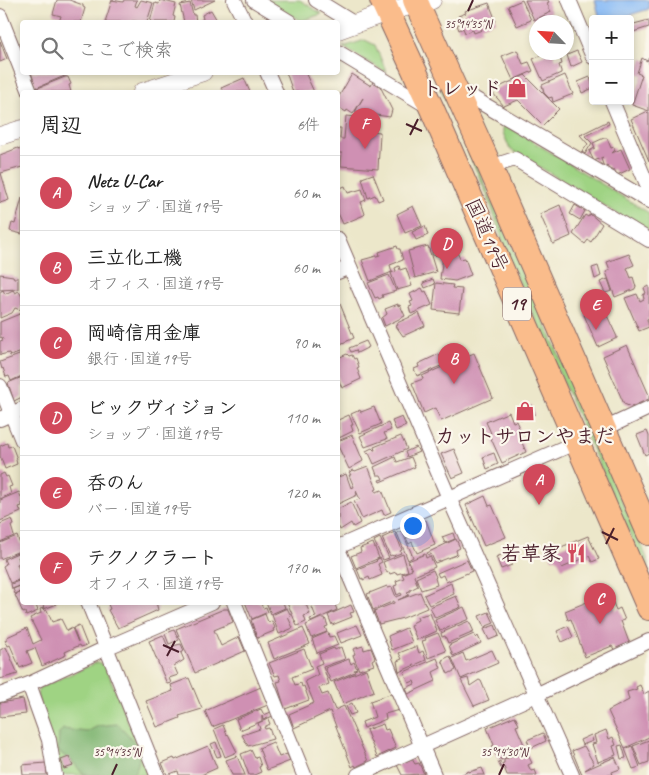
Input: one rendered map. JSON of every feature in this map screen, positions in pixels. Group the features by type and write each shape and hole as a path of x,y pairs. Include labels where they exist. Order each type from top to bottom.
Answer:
{"highway":[{"name":"国道19号","path":"421,2 455,88 649,534"},
{"name":"国道19号","path":"384,6 432,109 649,608"}],"street":[{"path":"234,0 244,20"},
{"path":"254,0 287,20"},
{"path":"316,0 354,24"},
{"path":"568,0 589,48"},
{"path":"340,29 354,24 384,6 421,2"},
{"path":"0,16 20,67"},
{"path":"340,53 432,109"},
{"path":"23,75 29,90"},
{"path":"151,90 194,75"},
{"path":"268,75 275,90"},
{"path":"455,88 649,200"},
{"path":"614,105 649,189"},
{"path":"0,136 20,130"},
{"path":"490,168 515,159 649,240"},
{"path":"340,251 343,269 449,498 572,775"},
{"path":"0,386 20,435"},
{"path":"604,428 649,408"},
{"path":"340,547 577,442"},
{"path":"340,553 434,775"},
{"path":"89,605 157,775"},
{"path":"0,694 29,684 205,605"},
{"path":"235,605 304,775"},
{"path":"358,775 536,695 649,641"},
{"path":"29,684 50,740 55,775"}],"green space":[{"path":"265,0 300,0 322,14 299,20"},
{"path":"365,40 375,45 387,73 343,47"},
{"path":"426,48 649,563 649,578 508,257 488,197 423,49"},
{"path":"503,123 649,213 649,233 510,149 503,133"},
{"path":"98,662 105,665 150,775 60,775 37,695 39,688"},
{"path":"117,724 128,734 136,747 139,761 132,775 90,775 82,773 74,763 58,751 59,734 63,729 87,732 98,726"}],"water":[{"path":"595,0 649,0 649,9 630,15 599,15"}],"building":[{"path":"57,0 69,0 83,5 85,8 82,20 60,20 61,16 53,14"},
{"path":"112,0 123,2 124,0 137,0 135,6 137,7 141,0 153,3 148,20 106,20"},
{"path":"160,0 176,4 173,16 175,17 174,20 151,20 155,3 159,4"},
{"path":"191,0 215,0 194,10"},
{"path":"522,0 529,16 529,21 517,26 508,6"},
{"path":"525,0 548,0 549,2 547,3 551,12 545,15 532,15"},
{"path":"190,3 196,20 184,20 180,5"},
{"path":"489,3 496,21 481,27 482,30 474,33 473,30 465,33 463,28 459,30 457,25 461,23 458,16 466,13 465,11"},
{"path":"211,10 217,20 202,20 202,15"},
{"path":"649,20 649,27 634,32 634,24"},
{"path":"0,41 7,59 0,62"},
{"path":"517,50 523,64 529,62 533,71 513,80 502,56"},
{"path":"577,51 582,62 571,67 569,60 574,60 574,52"},
{"path":"649,57 649,111 632,105 634,105 634,99 642,75 637,73 642,58 647,61"},
{"path":"533,60 561,60 562,64 559,65 561,73 543,81"},
{"path":"352,74 371,86 373,82 380,86 392,110 390,117 355,112 363,98 353,114 347,110 346,112 340,108 340,95"},
{"path":"32,75 67,75 36,88"},
{"path":"287,75 306,75 313,90 292,90"},
{"path":"525,75 559,109 543,125 518,100 504,106 491,91"},
{"path":"565,75 573,94 553,102 552,97 549,98 544,93 542,85"},
{"path":"65,77 68,77 71,84 69,85 70,90 39,90 38,88"},
{"path":"589,77 589,90 582,93 578,82"},
{"path":"244,78 249,90 222,90 221,88"},
{"path":"646,112 649,113 649,161 631,119"},
{"path":"346,116 372,118 372,120 376,121 376,128 371,127 370,131 380,132 378,169 341,166 340,139 344,139"},
{"path":"608,121 609,124 585,136 592,143 585,154 582,152 588,144 580,135"},
{"path":"607,138 611,148 614,147 615,150 612,153 621,149 630,169 617,175 614,169 610,171 607,165 604,167 601,159 603,157 594,161 589,151 595,148 593,143"},
{"path":"20,149 20,168 1,173 9,200 0,203 0,155"},
{"path":"373,174 383,199 378,201 375,195 368,198 362,178"},
{"path":"345,186 348,193 362,189 366,200 361,202 364,215 343,224 340,217 340,188"},
{"path":"20,205 20,234 10,231 12,223 15,224"},
{"path":"560,205 571,236 553,244 540,214"},
{"path":"575,205 585,211 580,220 570,214"},
{"path":"413,206 422,226 405,233 397,214"},
{"path":"590,214 602,224 591,242 588,240 585,244 573,234 585,215 588,217"},
{"path":"425,226 428,235 416,240 412,232"},
{"path":"457,234 461,242 454,245 460,259 465,258 471,275 455,281 440,279 443,256 432,255 433,244 445,245 445,239"},
{"path":"397,246 400,249 403,260 390,265 392,272 370,281 362,260 380,255 379,252"},
{"path":"428,246 436,272 415,278 408,251"},
{"path":"629,254 634,265 627,268 631,278 633,277 636,287 615,297 606,272 610,270 607,262"},
{"path":"399,266 400,270 406,268 412,286 397,290 391,273 396,271 395,268"},
{"path":"598,266 601,276 595,279 592,268"},
{"path":"0,274 18,278 18,289 0,290"},
{"path":"389,275 396,291 382,295 383,297 379,299 378,297 375,298 368,283"},
{"path":"433,279 435,284 425,288 423,283"},
{"path":"608,279 612,291 605,293 600,282"},
{"path":"436,283 453,285 452,288 462,289 459,313 433,310"},
{"path":"649,286 649,318 647,319 649,327 639,331 625,298 637,294 640,301 644,299 643,295 646,293 644,288"},
{"path":"422,288 424,292 426,291 432,305 411,314 409,307 412,306 410,302 413,301 410,294"},
{"path":"3,290 5,294 13,290 15,293 19,291 20,310 15,308 12,313 0,318 0,292"},
{"path":"340,304 354,338 340,344"},
{"path":"398,304 405,316 385,326 382,318 387,314 385,309"},
{"path":"603,307 617,338 598,347 584,315"},
{"path":"419,313 425,326 403,336 396,326 398,325 397,323"},
{"path":"20,314 20,353 10,356 9,353 0,355 0,341 3,340 2,337 0,338 0,322"},
{"path":"366,341 369,347 357,353 356,350 351,352 349,348"},
{"path":"627,345 649,395 649,399 631,407 624,404 603,356"},
{"path":"474,353 493,398 441,421 435,408 424,413 412,383 423,379 422,376"},
{"path":"347,354 349,356 352,355 354,359 356,358 361,379 342,388 340,383 340,357"},
{"path":"439,354 443,365 417,376 414,369 419,367 418,364"},
{"path":"20,355 20,377 11,381 9,376 6,377 0,362"},
{"path":"20,378 20,398 14,401 8,383"},
{"path":"531,405 535,414 521,420 517,411"},
{"path":"374,407 381,424 360,433 351,414"},
{"path":"509,412 513,422 516,421 520,430 517,431 526,452 502,463 489,434 491,433 486,422"},
{"path":"349,415 353,431 340,438 340,419"},
{"path":"402,417 406,426 396,430 392,421"},
{"path":"388,423 391,430 384,433 387,439 365,447 360,436"},
{"path":"647,431 649,436 649,453 645,455 637,435"},
{"path":"352,435 363,461 349,469 340,450 340,440"},
{"path":"401,436 407,449 374,464 369,453 366,451 372,448 375,450 374,447"},
{"path":"7,443 8,447 12,446 17,464 5,469 0,456 0,446"},
{"path":"416,447 419,452 407,457 405,452"},
{"path":"454,449 464,473 452,478 441,454"},
{"path":"494,453 498,464 487,469 483,457"},
{"path":"395,457 397,462 411,457 415,467 380,482 379,480 383,479 381,475 377,475 374,467"},
{"path":"368,466 377,489 375,490 376,492 382,490 391,512 384,515 382,510 362,519 354,501 360,499 356,491 357,495 340,503 340,476 346,474 351,488 354,487 349,472"},
{"path":"4,473 6,477 8,476 12,486 9,487 11,494 0,499 0,475"},
{"path":"19,492 20,512 0,521 0,500"},
{"path":"485,496 489,506 492,505 506,537 484,546 466,505"},
{"path":"351,502 360,523 353,527 351,523 340,530 340,508"},
{"path":"12,519 14,525 11,526 14,536 0,542 0,524"},
{"path":"426,520 435,545 417,553 412,542 409,544 406,538 410,537 406,529"},
{"path":"402,531 413,557 408,560 397,533"},
{"path":"395,532 402,550 400,551 401,553 390,556 382,538"},
{"path":"453,533 455,539 445,543 442,537"},
{"path":"17,536 20,551 0,559 0,543"},
{"path":"588,536 599,559 592,562 589,556 562,568 556,557 552,559 550,554 555,552 554,550"},
{"path":"380,538 389,558 383,560 374,541"},
{"path":"456,539 460,548 456,550 456,555 435,563 431,554 428,555 427,553"},
{"path":"373,543 379,558 356,568 351,556 361,552 360,548"},
{"path":"20,552 18,557 20,563 17,564 20,579 10,583 3,566 6,564 4,559"},
{"path":"506,553 512,565 501,569 496,557"},
{"path":"403,554 408,571 397,574 396,572 387,573 383,562"},
{"path":"425,554 426,558 430,556 435,567 414,576 418,586 407,592 409,595 398,600 420,592 427,608 403,618 379,624 374,611 394,603 394,601 373,610 367,594 387,586 388,588 392,587 396,597 402,595 401,593 397,595 394,586 397,585 396,581 404,578 402,574 412,570 408,561"},
{"path":"380,558 382,562 378,564 382,575 370,580 369,577 361,579 357,569"},
{"path":"467,560 472,571 446,582 443,575 439,577 437,573"},
{"path":"433,570 437,585 421,590 416,578"},
{"path":"20,580 20,586 12,589 11,584"},
{"path":"451,583 454,594 429,605 424,595"},
{"path":"20,586 20,592 15,594 13,589"},
{"path":"20,593 20,605 36,605 38,611 26,616 25,612 23,613 15,595"},
{"path":"609,593 616,610 620,608 625,620 621,621 630,645 615,651 612,646 585,657 571,619 568,620 565,611"},
{"path":"456,596 461,607 435,618 430,607"},
{"path":"43,605 54,605 44,609"},
{"path":"108,605 157,605 158,610 118,628 108,610 110,609"},
{"path":"246,605 262,605 263,608 266,607 268,612 252,619"},
{"path":"267,605 284,605 285,608 271,614"},
{"path":"288,605 306,605 310,614 304,616 306,622 297,626"},
{"path":"311,605 335,605 337,610 311,622 310,619 316,617"},
{"path":"351,605 354,612 350,613 352,617 332,625 328,615"},
{"path":"464,607 469,619 440,631 435,620"},
{"path":"44,608 45,611 47,610 52,622 61,619 67,631 72,628 78,642 73,628 79,625 87,645 81,647 80,645 65,652 66,655 42,666 35,648 27,651 32,663 20,668 10,645 8,646 5,640 7,637 27,628 33,644 41,640 30,618 41,613 40,609"},
{"path":"287,608 291,616 288,617 293,628 279,634 272,615"},
{"path":"228,609 233,622 214,630 221,646 239,637 245,651 195,673 176,629"},
{"path":"489,612 494,623 484,627 479,616"},
{"path":"430,613 437,631 417,640 411,626 413,625 412,623 418,620 417,617"},
{"path":"265,614 268,622 272,621 275,628 273,629 274,631 257,638 251,620"},
{"path":"325,618 328,626 325,627 327,632 311,638 306,625"},
{"path":"469,621 474,632 448,643 445,636 442,637 441,633"},
{"path":"357,625 362,635 341,643 337,633"},
{"path":"495,625 499,636 489,640 484,629"},
{"path":"568,626 573,637 562,642 557,631"},
{"path":"303,628 310,644 274,659 268,643"},
{"path":"406,628 412,642 392,650 388,636"},
{"path":"174,630 179,640 169,644 165,634"},
{"path":"328,632 329,637 334,636 338,645 317,653 312,639"},
{"path":"438,633 446,651 428,658 422,641"},
{"path":"474,634 476,638 478,636 481,643 453,656 449,645"},
{"path":"163,635 168,647 181,644 184,651 181,653 184,660 174,666 178,675 169,678 171,683 167,684 149,641"},
{"path":"363,646 364,650 371,648 375,658 372,660 374,665 359,670 353,655 355,654 353,649"},
{"path":"6,647 18,674 0,679 0,650"},
{"path":"341,647 345,659 323,667 329,684 319,688 322,695 328,693 335,710 344,706 368,761 356,767 355,765 352,767 330,711 294,728 289,714 314,703 305,681 318,675 315,666 322,663 319,654"},
{"path":"417,647 419,653 423,651 426,660 399,672 397,661 402,659 399,653"},
{"path":"304,649 312,669 292,677 295,685 301,683 302,687 304,686 309,700 285,709 277,682 281,681 279,675 275,676 269,663"},
{"path":"492,650 498,663 461,679 452,658 463,653 466,661"},
{"path":"450,656 456,670 448,674 442,660"},
{"path":"437,658 441,668 433,672 436,681 408,694 406,688 415,684 414,681 409,683 404,672"},
{"path":"349,659 351,664 354,662 357,669 354,670 355,672 331,682 325,668"},
{"path":"366,669 374,691 343,704 334,682"},
{"path":"189,678 202,709 179,716 180,718 157,727 146,701 173,691 171,685"},
{"path":"468,678 470,686 479,680 481,681 489,700 474,706 461,680"},
{"path":"640,685 644,694 649,691 649,737 625,748 608,711 629,700 627,692 637,689 636,687"},
{"path":"261,687 268,705 212,727 205,711"},
{"path":"390,694 399,710 385,714 386,719 364,728 362,722 375,717 370,701"},
{"path":"23,699 26,714 0,717 0,703"},
{"path":"352,703 356,713 350,715 346,706"},
{"path":"261,709 264,715 271,712 273,716 263,720 262,716 262,721 240,730 236,719"},
{"path":"515,716 519,725 516,726 526,749 501,760 500,758 498,759 487,728"},
{"path":"268,719 270,724 264,727 265,729 269,728 273,739 248,746 242,735 260,729 258,723"},
{"path":"383,724 385,730 388,729 396,748 377,757 366,730"},
{"path":"223,725 237,752 225,757 214,729"},
{"path":"606,730 609,739 613,737 616,745 613,746 616,755 598,762 592,744 596,743 594,735"},
{"path":"543,733 546,741 531,748 527,740"},
{"path":"591,735 593,741 582,745 580,740"},
{"path":"649,740 649,762 641,765 633,746"},
{"path":"216,742 221,756 217,757 211,744"},
{"path":"273,742 279,757 287,754 290,761 267,770 259,748"},
{"path":"622,745 626,758 621,759 618,746"},
{"path":"208,746 217,768 201,775 179,775 178,771 167,775 162,763 174,758 175,760"},
{"path":"584,746 594,764 585,770 615,757 620,769 612,772 613,775 582,775 572,751"},
{"path":"632,746 640,767 633,769 625,749"},
{"path":"251,750 255,758 258,757 261,766 259,767 261,772 254,775 249,775 241,754"},
{"path":"526,751 532,763 528,765 531,771 535,770 537,775 507,775 504,767 501,768 498,762 504,763 504,760"},
{"path":"237,756 245,775 232,775 226,760"},
{"path":"69,757 73,766 64,769 61,760"},
{"path":"412,759 415,764 419,763 424,774 402,775 397,765"},
{"path":"46,763 47,775 23,775 22,765"},
{"path":"482,768 485,775 460,775 469,771"}],"place":[{"name":"トレッド","path":"517,88"},
{"name":"テクノクラート","path":"365,149"},
{"name":"ビックヴィジョン","path":"447,269"},
{"name":"呑のん","path":"596,330"},
{"name":"三立化工機","path":"454,384"},
{"name":"カットサロンやまだ","path":"525,411"},
{"name":"Netz U-Car","path":"539,505"},
{"name":"若草家","path":"576,553"},
{"name":"岡崎信用金庫","path":"600,624"}]}
